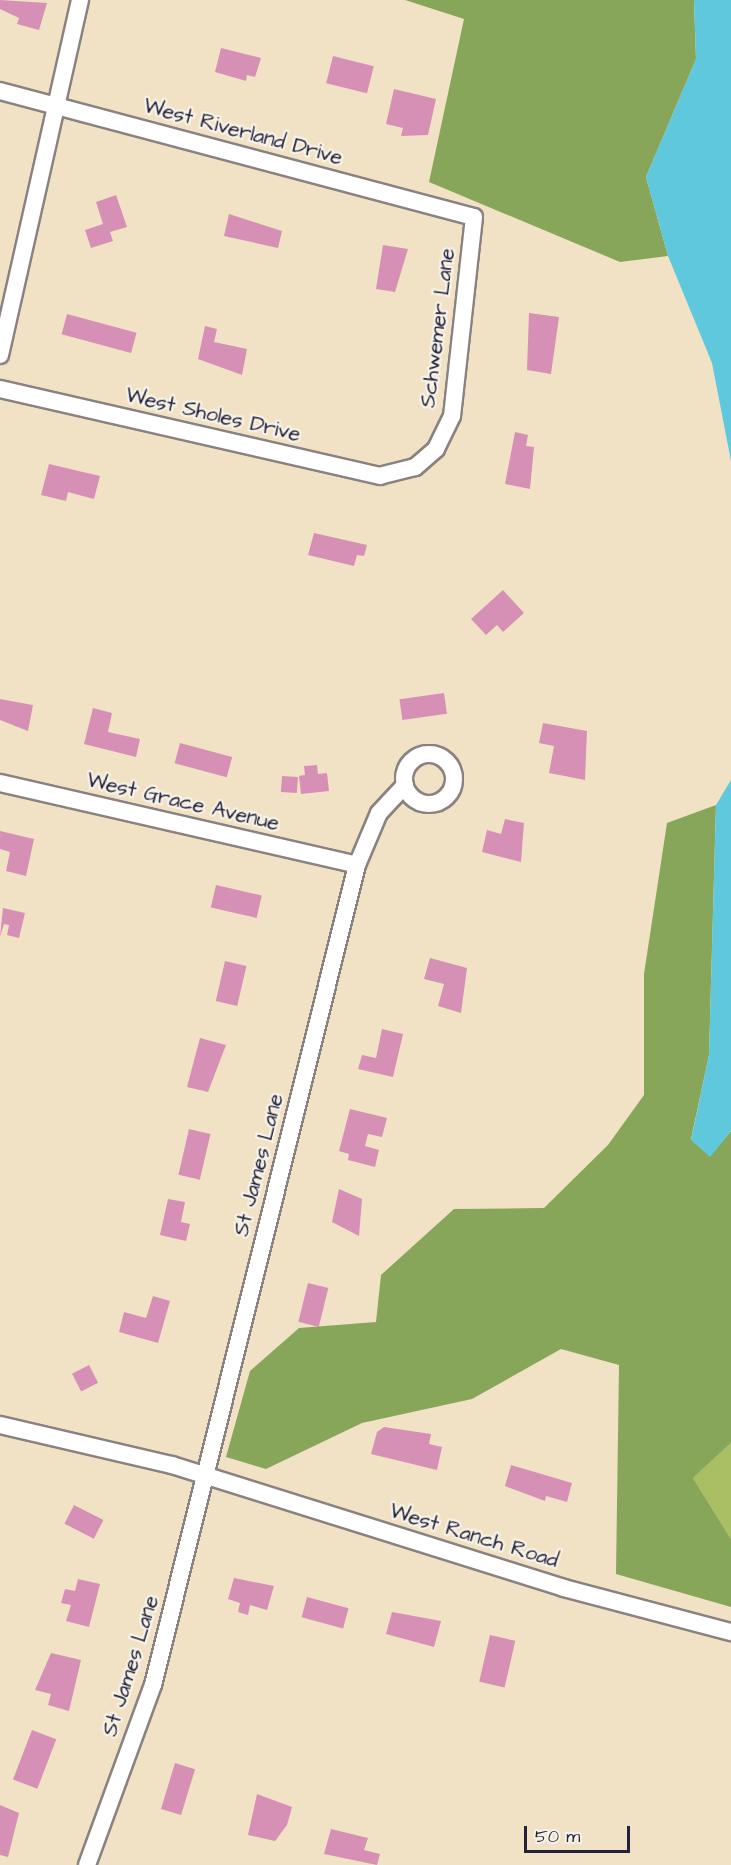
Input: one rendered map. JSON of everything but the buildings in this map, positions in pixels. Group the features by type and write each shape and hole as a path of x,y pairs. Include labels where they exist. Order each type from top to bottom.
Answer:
{"street":[{"path":"0,356 80,0"},
{"name":"West Riverland Drive","path":"0,92 57,104 474,217"},
{"name":"Schwemer Lane","path":"415,467 436,449 452,416 474,217"},
{"name":"West Sholes Drive","path":"0,389 380,476 415,467"},
{"name":"West Grace Avenue","path":"0,783 357,865"},
{"name":"St James Lane","path":"87,1865 153,1685 357,865 379,813 405,785"},
{"path":"0,1425 172,1465 206,1476"},
{"name":"West Ranch Road","path":"206,1476 564,1588 731,1632"}],"green space":[{"path":"405,0 694,0 696,59 646,177 668,256 620,262 429,182 464,19"},
{"path":"716,805 709,1055 691,1139 710,1156 731,1131 731,1443 693,1478 731,1539 731,1607 616,1574 619,1365 561,1349 472,1399 362,1423 266,1469 226,1457 250,1371 299,1328 376,1322 381,1275 454,1209 544,1208 608,1145 644,1095 644,974 667,823"},
{"path":"731,1443 731,1539 693,1478"}],"water":[{"path":"694,0 731,0 731,461 712,363 668,256 646,177 696,59"},
{"path":"731,780 731,1131 710,1157 691,1140 709,1055 716,805"}]}
